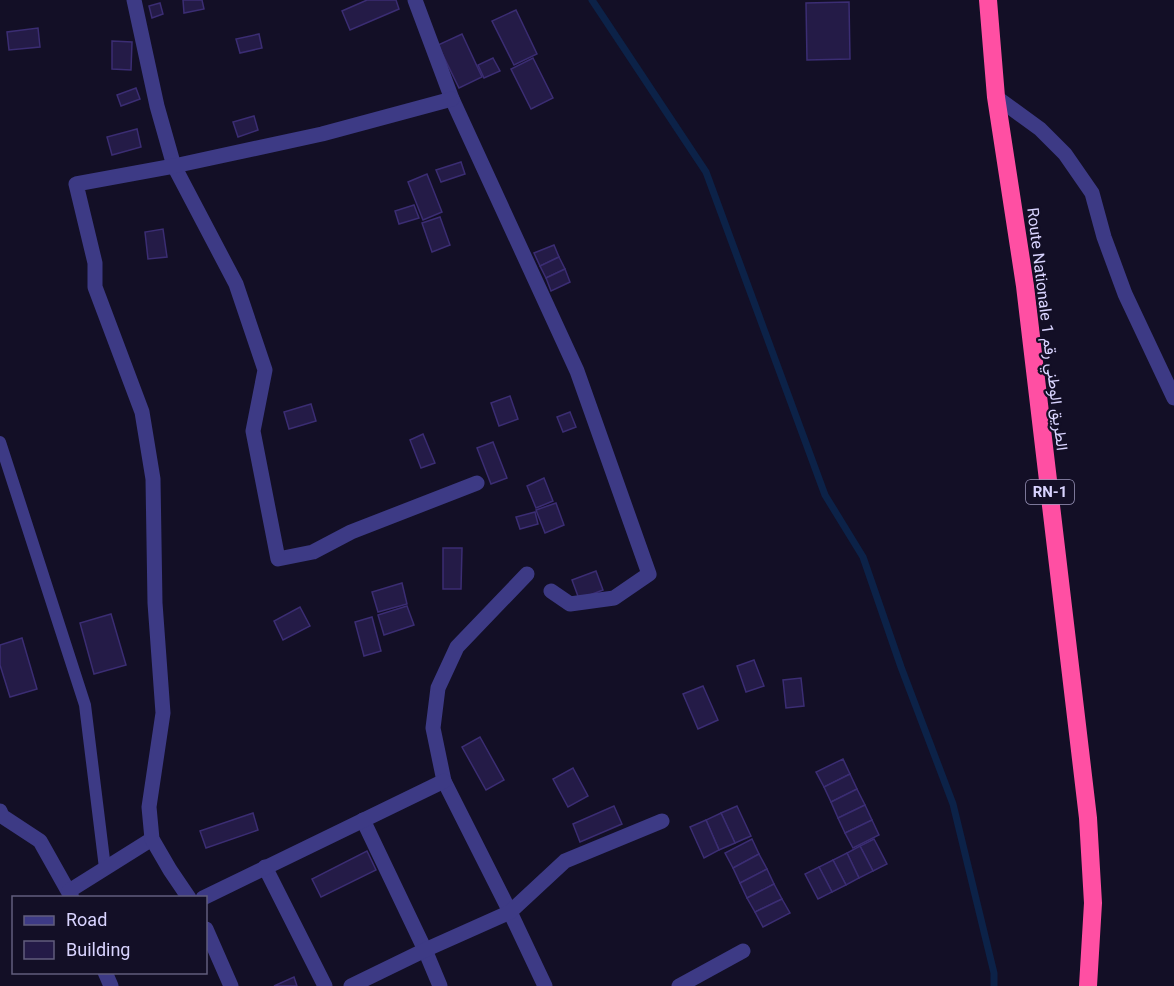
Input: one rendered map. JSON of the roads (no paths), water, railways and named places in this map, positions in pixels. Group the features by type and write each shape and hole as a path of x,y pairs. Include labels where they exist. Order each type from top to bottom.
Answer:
{"highway":[{"name":"Route Nationale الطريق الوطني رقم 1","path":"988,0 996,97 1024,286 1088,818 1093,903 1088,986"}],"street":[{"path":"134,0 174,166 236,284 265,370 253,431 278,559 313,552 351,532 477,483"},
{"path":"415,0 452,99 578,372 649,574 614,598 570,604 551,591"},
{"path":"996,97 1040,129 1065,154 1092,193 1104,237 1122,284 1172,389"},
{"path":"188,896 152,839 149,807 163,713 155,603 153,479 142,412 95,287 95,263 76,184 174,166 322,134 452,99"},
{"path":"527,574 457,647 438,688 433,728 444,781 510,912 544,986"},
{"path":"205,896 444,781"},
{"path":"0,811 2,816 40,841 70,894 105,868 152,839"},
{"path":"363,820 440,986"},
{"path":"351,986 510,912 565,861 662,821"},
{"path":"265,867 325,986"},
{"path":"207,931 231,986"},
{"path":"679,986 743,951"}],"lane":[{"path":"0,442 85,705 105,868"}],"waterway":[{"path":"592,0 706,172 825,495 863,557 901,667 953,804 994,973 994,986"}]}
